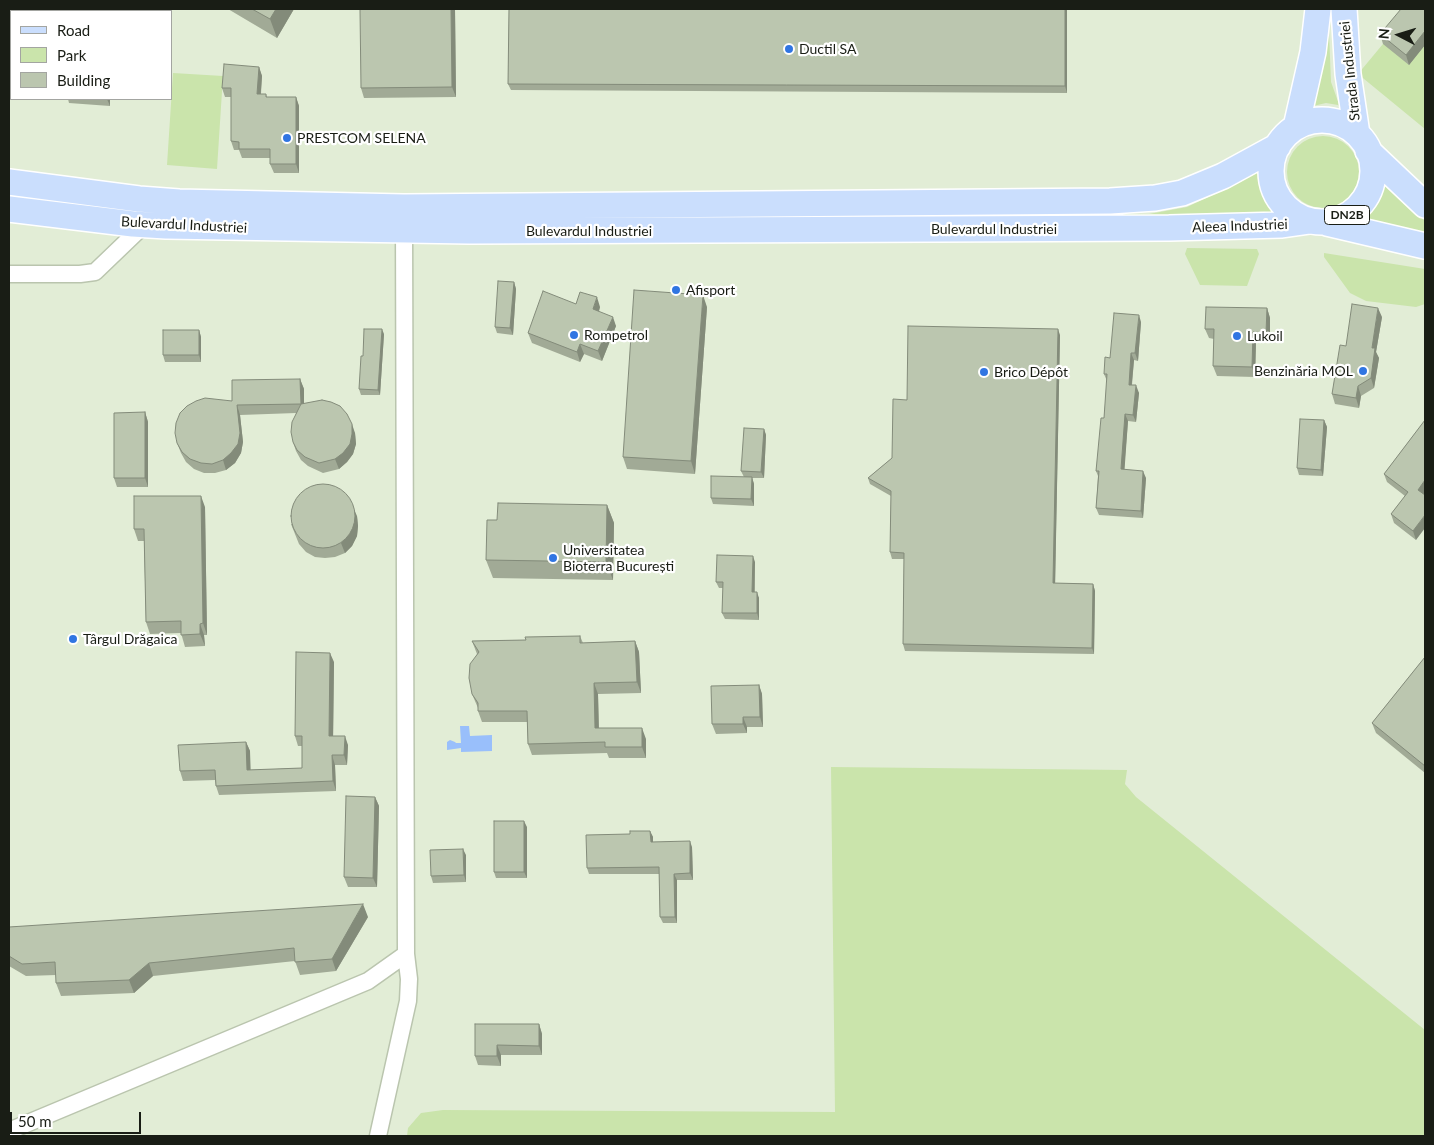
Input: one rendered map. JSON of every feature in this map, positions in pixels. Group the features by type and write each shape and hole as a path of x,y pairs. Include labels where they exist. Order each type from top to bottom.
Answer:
{"main road":[{"name":"Strada Industriei","path":"1296,127 1313,52 1318,9"},
{"name":"Strada Industriei","path":"1344,9 1348,74 1363,142"},
{"path":"1296,127 1312,122 1328,121 1344,125 1425,205"},
{"name":"DN2B","path":"1296,127 1286,135 1278,146 1272,161 1272,177 1276,193 1284,206 1297,216 1425,246"},
{"name":"DN2B","path":"1319,222 1343,218 1356,209 1366,197 1372,182 1373,166 1363,142"},
{"name":"Bulevardul Industriei","path":"9,208 144,224 1110,201 1155,198 1182,193 1224,176 1278,146"},
{"name":"Bulevardul Industriei","path":"9,182 78,192 180,202 404,218 522,232 1169,228"},
{"name":"Aleea Industriei","path":"1169,228 1282,225 1319,222"}],"street":[{"path":"378,1136 408,1001 406,954 404,218"},
{"path":"9,274 80,274 95,272 144,224"},
{"path":"9,1131 368,981 406,954"}],"green space":[{"path":"1412,9 1425,9 1425,129 1358,74"},
{"path":"1329,32 1331,82 1340,107 1326,103 1313,106"},
{"path":"173,73 223,76 217,169 167,165"},
{"path":"1323,136 1343,142 1353,152 1359,172 1353,192 1343,202 1323,208 1303,202 1293,192 1287,172 1293,152 1303,142"},
{"path":"1267,156 1272,193 1285,215 989,221 1035,215 1149,214 1187,207 1223,190"},
{"path":"1376,170 1425,221 1425,237 1348,222 1359,214 1370,199 1377,180"},
{"path":"1187,248 1257,249 1259,254 1247,286 1200,285 1185,254"},
{"path":"1324,253 1425,269 1425,304 1416,307 1366,301 1350,293 1324,257"},
{"path":"831,767 1127,770 1125,784 1136,797 1425,1030 1425,1136 407,1136 408,1128 421,1113 443,1110 835,1112"}],"water":[{"path":"460,726 469,726 470,736 492,735 492,751 461,752 461,748 447,750 447,742 450,740 461,743"}],"building":[{"path":"9,9 141,9 10,10 9,62"},
{"path":"252,9 276,9 270,19"},
{"path":"360,9 451,9 452,87 361,88"},
{"name":"Ductil SA","path":"509,9 1065,9 1065,86 508,84"},
{"path":"1401,9 1425,9 1425,31 1406,55 1380,34"},
{"path":"224,64 259,67 257,94 266,94 266,97 296,97 296,164 270,164 270,149 239,149 239,142 231,141 231,88 222,88"},
{"path":"498,281 514,282 510,328 495,327"},
{"path":"634,290 703,295 691,461 623,457"},
{"name":"Rompetrol","path":"543,291 576,304 580,292 597,297 593,309 613,317 598,351 580,344 577,352 528,333"},
{"path":"1352,304 1378,308 1372,348 1375,348 1371,378 1358,386 1356,398 1332,394 1340,345 1346,346"},
{"path":"1206,307 1267,308 1266,333 1253,332 1252,367 1213,366 1214,329 1205,329"},
{"path":"1114,313 1139,315 1135,353 1131,353 1129,385 1136,385 1133,415 1125,414 1121,469 1143,471 1141,511 1096,508 1099,471 1096,471 1101,418 1104,418 1107,374 1104,374 1105,357 1110,358"},
{"path":"908,326 1058,329 1053,583 1093,584 1092,648 903,644 904,553 890,552 891,491 868,478 892,458 893,399 907,400"},
{"path":"364,329 382,329 378,390 359,389"},
{"path":"163,330 199,330 199,355 163,355"},
{"path":"300,379 301,404 237,405 240,433 238,444 223,460 212,464 201,463 190,459 182,452 177,443 176,423 180,413 187,406 205,398 232,401 232,380"},
{"path":"322,400 340,406 352,424 352,434 350,444 343,453 335,459 319,463 305,457 297,450 291,432 292,422 301,404"},
{"path":"145,412 145,478 114,478 114,413"},
{"path":"1300,419 1324,420 1321,470 1297,468"},
{"path":"1425,420 1425,480 1418,490 1425,495 1425,515 1413,531 1391,514 1408,492 1384,474"},
{"path":"744,428 764,429 761,472 741,471"},
{"path":"711,476 752,477 751,499 711,498"},
{"path":"323,484 335,486 346,493 353,504 355,516 353,528 346,539 335,546 323,548 311,546 300,539 293,528 291,516 293,504 300,493 311,486"},
{"path":"134,496 201,496 203,623 200,624 200,634 181,635 181,621 146,622 144,529 134,529"},
{"name":"Universitatea Bioterra București","path":"498,503 607,505 606,562 486,560 487,520 497,520"},
{"path":"717,555 753,556 752,592 757,592 757,613 722,613 723,582 716,582"},
{"path":"580,636 580,643 635,641 637,682 594,683 595,728 642,728 642,747 605,747 605,742 528,744 527,711 478,711 478,703 472,694 469,678 470,664 479,652 472,641 526,640 525,637"},
{"path":"296,652 330,653 329,736 345,736 344,755 332,755 333,781 216,786 215,770 180,771 178,745 246,742 247,770 302,768 302,736 295,736"},
{"path":"1425,657 1425,766 1372,723"},
{"path":"759,685 760,717 743,717 743,724 712,724 711,686"},
{"path":"346,796 375,797 373,878 344,877"},
{"path":"494,821 524,821 524,872 494,872"},
{"path":"630,831 650,831 651,842 690,841 690,873 674,874 675,917 660,917 659,867 587,868 586,835 630,834"},
{"path":"463,849 464,875 431,876 430,850"},
{"path":"363,904 332,959 295,962 294,948 149,963 129,980 56,983 55,962 22,964 9,956 9,927"},
{"path":"475,1024 539,1024 539,1046 497,1045 497,1056 475,1056"}],"place":[{"name":"Ductil SA","path":"789,49"},
{"name":"PRESTCOM SELENA","path":"287,138"},
{"name":"Afisport","path":"676,290"},
{"name":"Rompetrol","path":"574,335"},
{"name":"Lukoil","path":"1237,336"},
{"name":"Benzinăria MOL","path":"1363,371"},
{"name":"Brico Dépôt","path":"984,372"},
{"name":"Universitatea Bioterra București","path":"553,558"},
{"name":"Târgul Drăgaica","path":"73,639"}]}
